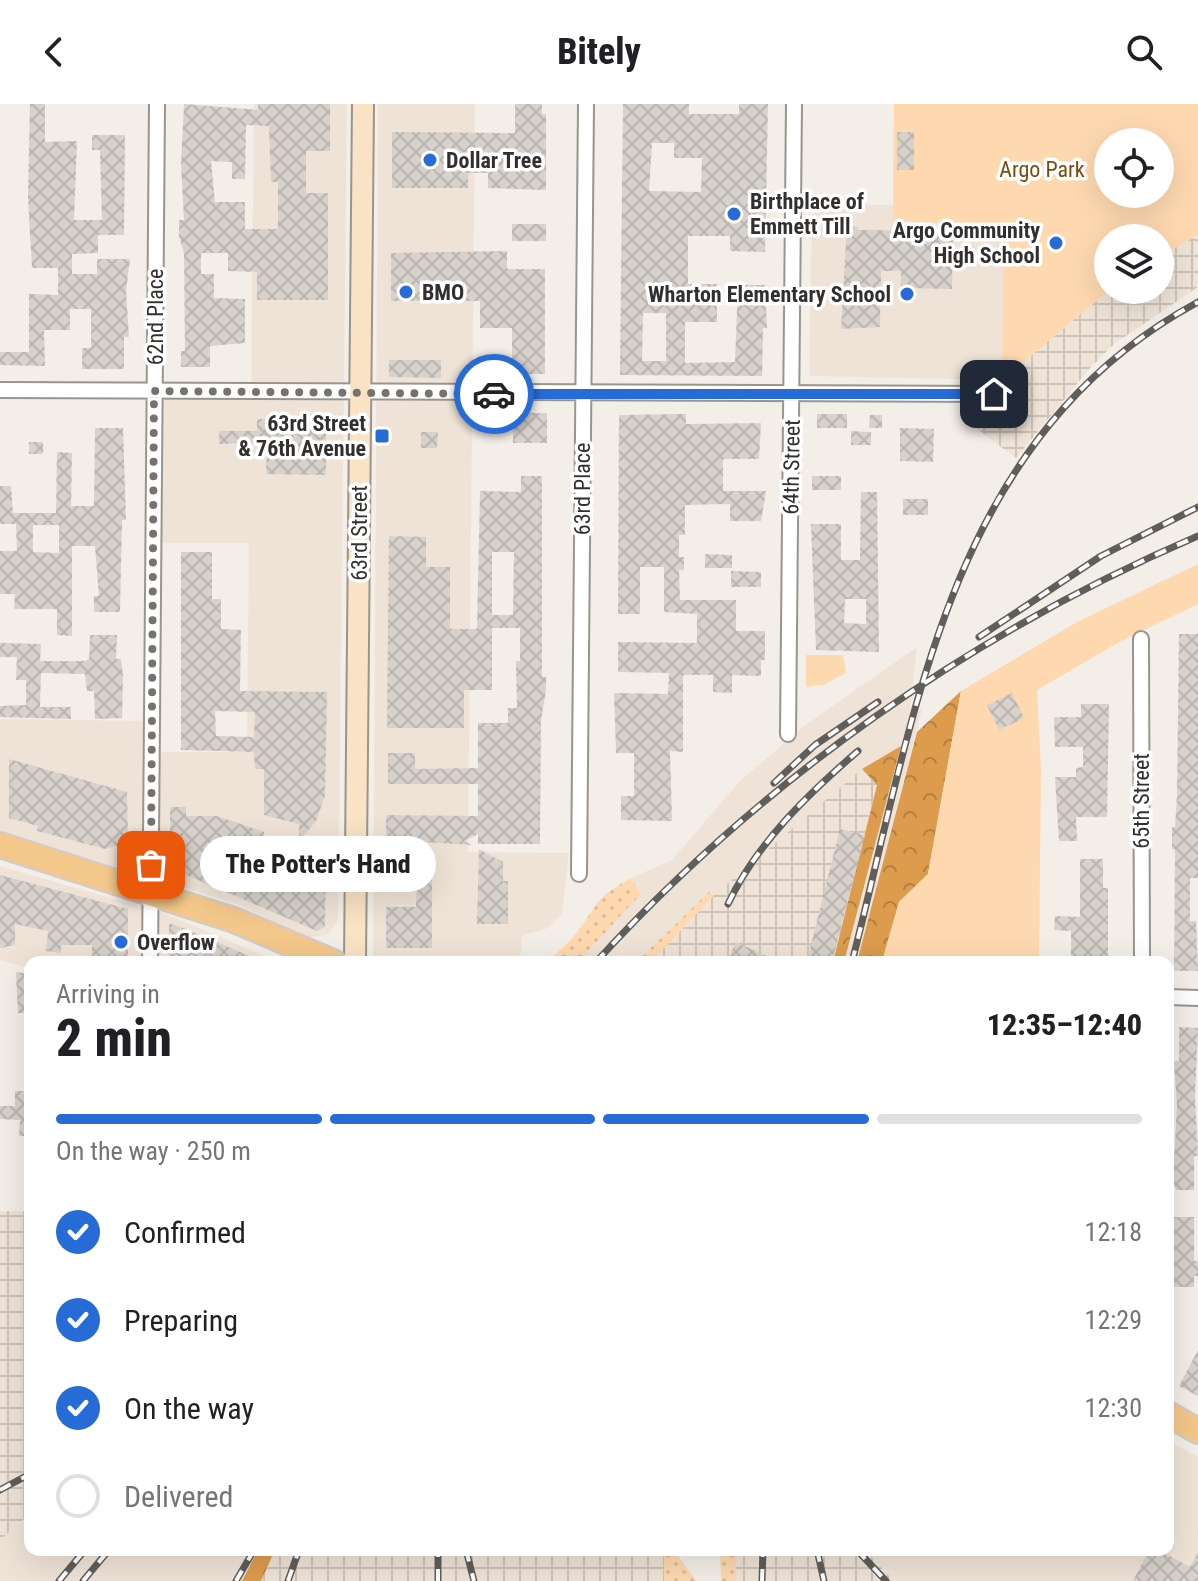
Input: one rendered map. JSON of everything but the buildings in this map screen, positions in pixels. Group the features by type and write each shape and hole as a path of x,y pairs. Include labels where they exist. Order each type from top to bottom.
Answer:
{"main road":[{"name":"63rd Street","path":"355,956 363,104"},
{"path":"0,845 234,920 319,956"},
{"path":"1174,1417 1198,1431"}],"street":[{"name":"62nd Place","path":"150,956 157,104"},
{"name":"63rd Place","path":"579,874 586,104"},
{"name":"64th Street","path":"788,734 794,104"},
{"path":"0,390 360,394 994,394"},
{"name":"65th Street","path":"1141,639 1142,956"},
{"path":"1174,997 1198,998"}],"shaded area":[{"path":"254,104 347,104 338,920 328,934 308,938 237,904 0,832 0,719 150,721 150,752 247,752 249,543 156,543 157,388 251,391"},
{"path":"378,104 475,104 468,852 569,853 562,914 548,928 522,936 520,956 373,956"},
{"path":"894,104 1198,104 1198,235 1174,248 1174,224 1094,224 1094,303 1002,380 809,376 812,204 893,205"},
{"path":"1198,235 1198,287 1174,303 1174,248"},
{"path":"1094,303 1173,304 1114,344 1090,368 1016,458 973,426 1002,380"},
{"path":"917,647 909,716 922,709 859,956 846,956 900,747 862,769 714,895 709,892 642,956 584,956 641,894 631,878 672,860 739,782 804,726"},
{"path":"862,769 877,784 834,956 657,956 714,895"},
{"path":"0,866 166,914 265,956 24,956 24,966 0,960"},
{"path":"0,1211 24,1211 24,1519 0,1540"},
{"path":"1174,1444 1198,1457 1198,1581 894,1581 871,1556 1174,1556"},
{"path":"24,1519 24,1556 255,1556 242,1581 0,1581 0,1540"},
{"path":"272,1556 664,1556 664,1581 261,1581"},
{"path":"736,1556 871,1556 894,1581 736,1581"}],"green space":[{"name":"Argo Park","path":"894,104 1198,104 1198,235 1174,248 1174,224 1094,224 1094,303 1002,380 1004,224 893,221"},
{"path":"1198,564 1198,604 1121,641 1037,690 1041,770 1039,956 884,956 899,902 928,874 961,691 1077,622"},
{"path":"806,655 843,655 846,673 823,685 806,687"},
{"path":"961,691 928,874 899,902 884,956 859,956 917,732"},
{"path":"901,746 846,956 834,956 877,785 862,769"},
{"path":"631,878 641,894 584,956 554,956 575,935 603,897"},
{"path":"709,892 714,895 657,956 642,956"},
{"path":"255,1556 272,1556 261,1581 242,1581"},
{"path":"664,1556 678,1556 696,1581 664,1581"},
{"path":"720,1556 736,1556 736,1581 721,1581"}],"railway":[{"path":"853,956 923,680 955,590 995,505 1047,428 1114,359 1198,302"},
{"path":"979,637 1101,556 1198,507"},
{"path":"602,956 660,895 728,832 874,717 952,665 1032,618 1198,536"},
{"path":"774,783 815,745 878,702"},
{"path":"728,904 768,840 820,785 858,751"},
{"path":"0,1490 24,1477"},
{"path":"59,1581 80,1556"},
{"path":"83,1581 104,1556"},
{"path":"236,1581 251,1556"},
{"path":"288,1581 297,1556"},
{"path":"438,1556 438,1581"},
{"path":"468,1556 474,1581"},
{"path":"762,1581 763,1556"},
{"path":"818,1556 824,1581"},
{"path":"863,1556 886,1581"}],"way so far":[{"path":"151,865 154,391 494,394"}],"place":[{"name":"Dollar Tree","path":"430,160"},
{"name":"Birthplace of Emmett Till","path":"734,214"},
{"name":"Argo Community High School","path":"1056,243"},
{"name":"BMO","path":"406,292"},
{"name":"Wharton Elementary School","path":"907,294"},
{"name":"63rd Street & 76th Avenue","path":"382,436"},
{"name":"The Potter's Hand","path":"151,865"},
{"name":"Overflow","path":"121,942"}],"route":[{"path":"494,394 994,394"}]}
